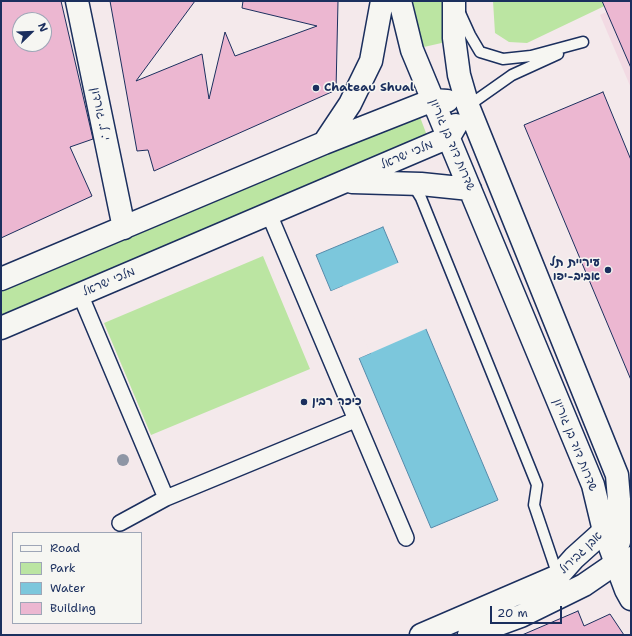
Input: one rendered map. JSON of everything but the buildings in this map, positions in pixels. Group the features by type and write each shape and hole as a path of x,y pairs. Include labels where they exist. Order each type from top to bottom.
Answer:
{"street":[{"name":"י. ל. גורדון","path":"77,1 124,228"},
{"path":"324,142 350,104 371,61 382,1"},
{"name":"שדרות דוד בן גוריון","path":"400,1 412,50 593,485 619,525"},
{"name":"שדרות דוד בן גוריון","path":"454,1 454,38 459,75 468,106 617,475 619,525 626,590 631,599"},
{"path":"1,279 324,142 433,100 442,100 468,106"},
{"name":"מלכי ישראל","path":"1,328 449,138 468,106"},
{"path":"345,182 412,184 470,189"},
{"path":"269,214 406,538"},
{"path":"80,294 166,498"},
{"path":"120,523 166,498 355,420"},
{"name":"אבן גבירול","path":"421,635 558,576 574,558 619,525"},
{"name":"אבן גבירול","path":"469,635 521,616 584,585 623,561"}],"lane":[{"path":"454,1 470,35 480,52 485,54 503,59 531,56 584,42 512,75 468,106"},
{"path":"412,184 419,193 537,485 534,505 558,576"}],"shaded area":[{"path":"631,1 631,88 600,15"}],"green space":[{"path":"410,1 444,1 446,42 415,49"},
{"path":"493,1 615,1 527,43 509,42 495,33"},
{"path":"417,109 429,141 1,321 1,284"},
{"path":"263,256 310,369 151,435 104,323"}],"water":[{"path":"383,227 498,500 431,528 359,358 371,353 343,286 331,291 316,255"}],"pier":[{"path":"400,262 428,328 357,359 358,356 369,351 342,289 332,293 329,292"}],"place":[{"name":"Chateau Shual","path":"316,88"},
{"name":"עיריית תל אביב-יפו","path":"608,270"},
{"name":"כיכר רבין","path":"304,402"}]}
